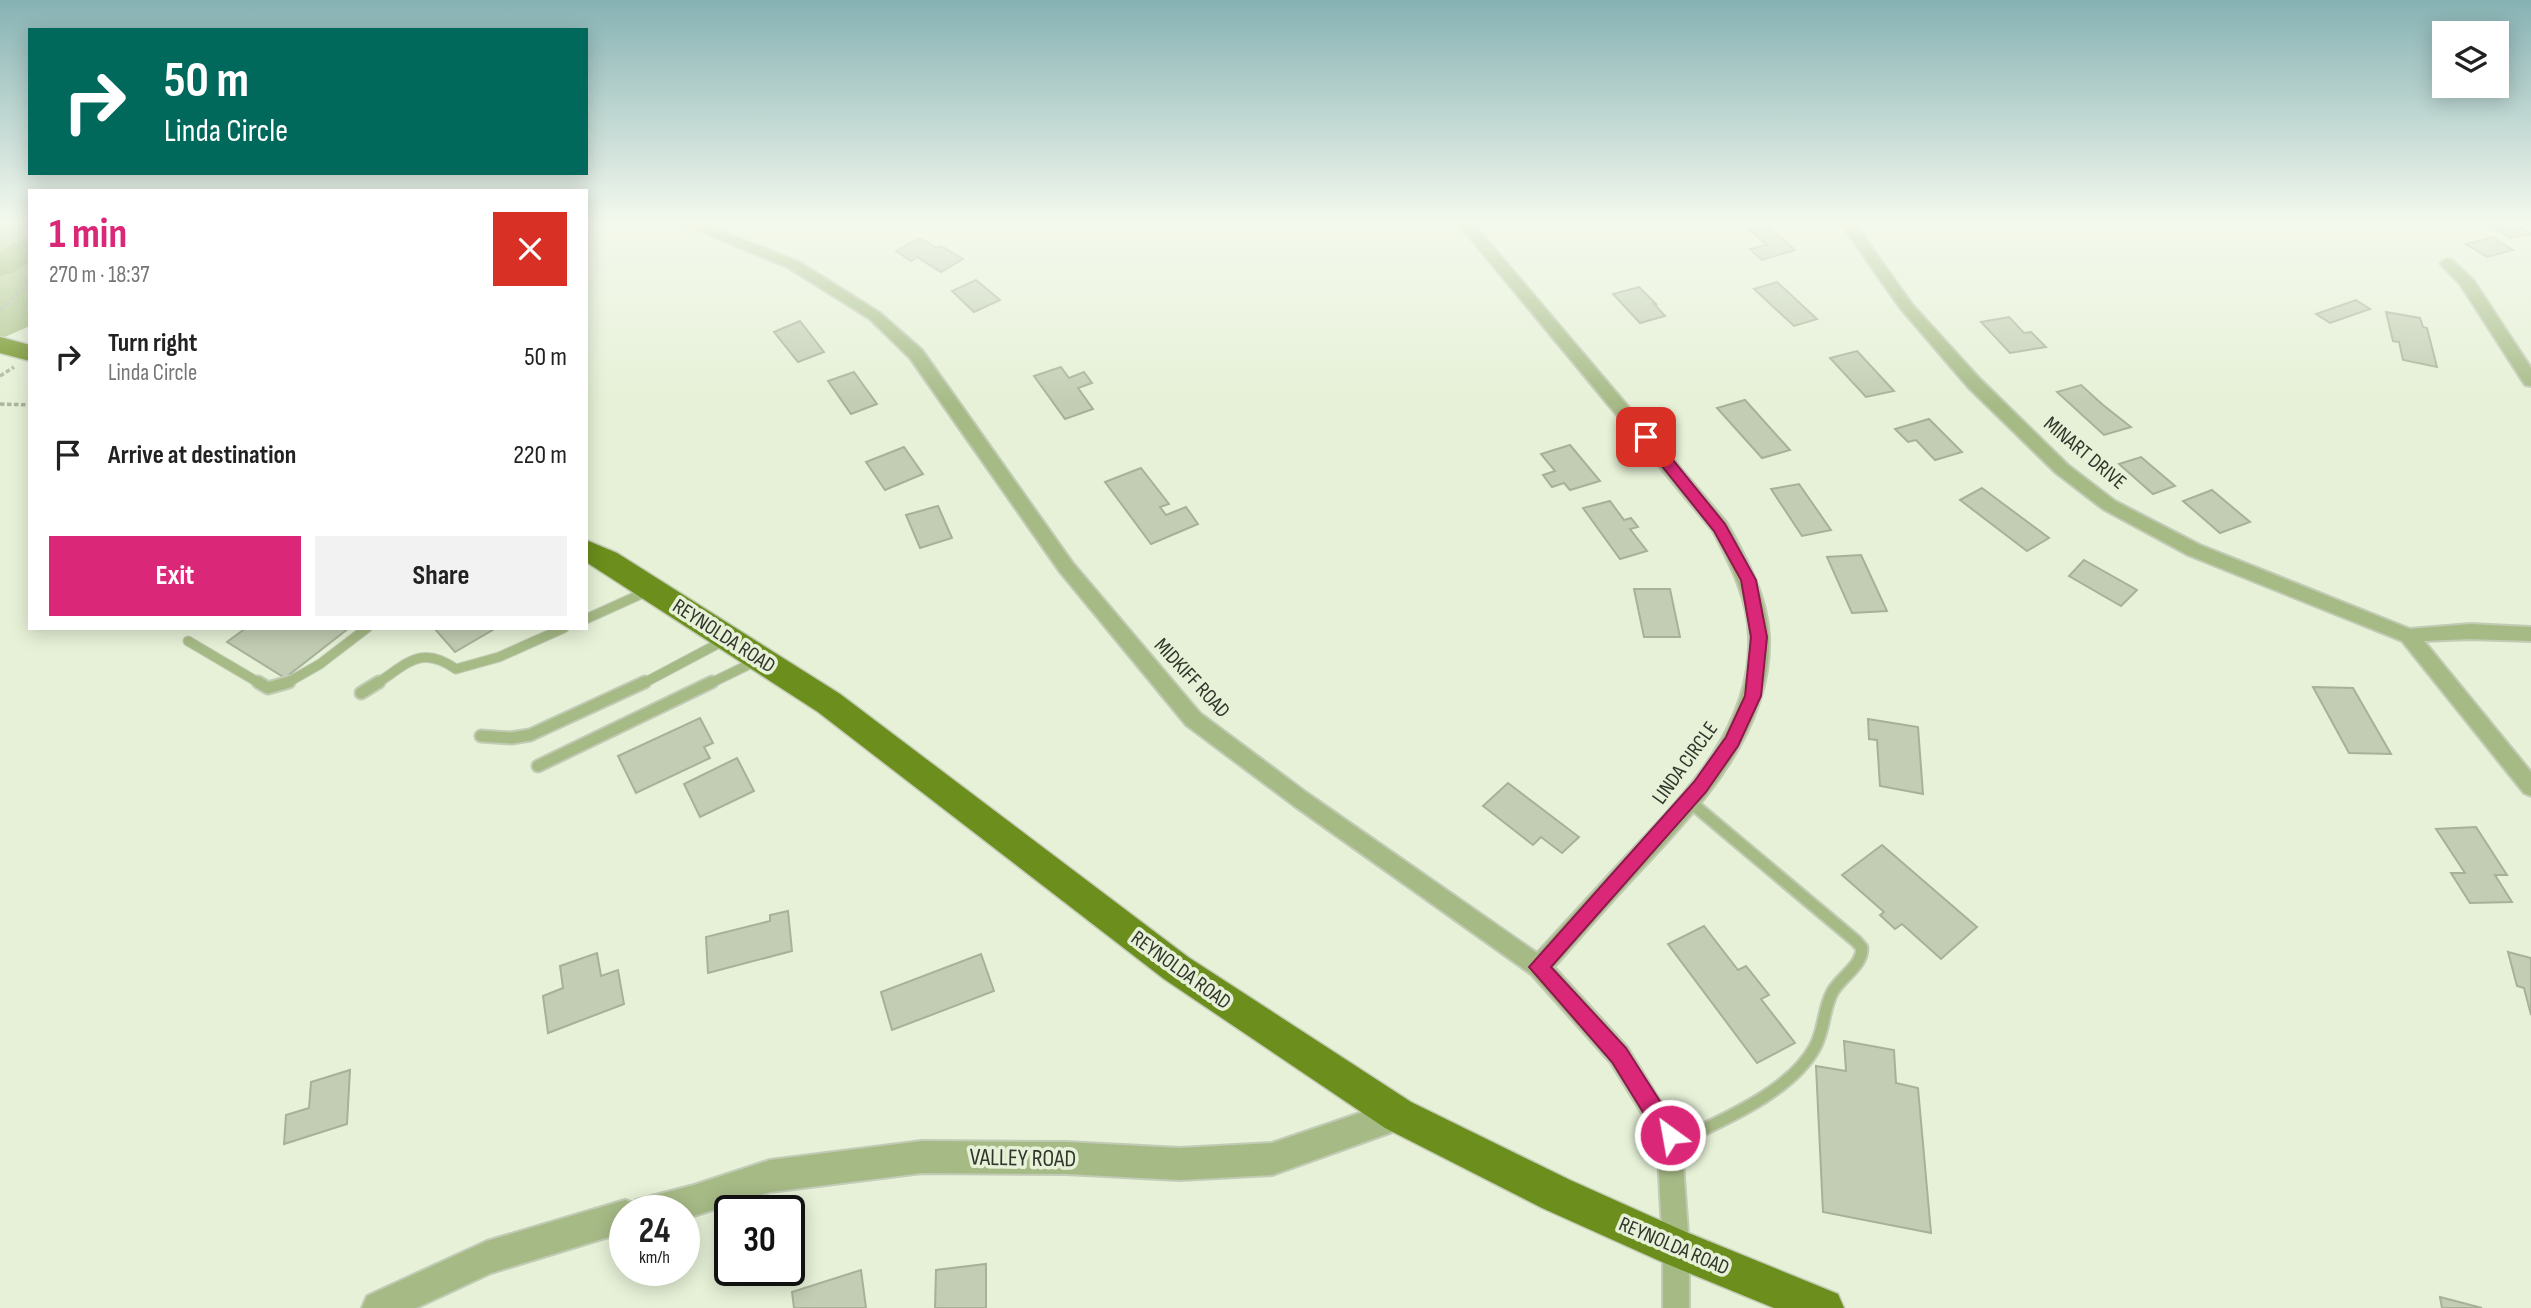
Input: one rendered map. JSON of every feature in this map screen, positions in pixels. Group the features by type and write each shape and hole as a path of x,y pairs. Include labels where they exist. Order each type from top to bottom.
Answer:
{"main road":[{"path":"2,346 28,353"},
{"name":"REYNOLDA ROAD","path":"588,551 652,589 829,703 1176,968 1398,1115 1556,1194 1676,1248 1824,1308"}],"street":[{"name":"MIDKIFF ROAD","path":"822,282 875,316 916,355 1066,567 1193,719 1300,799 1539,967 1619,1055 1670,1135 1676,1308"},
{"name":"LINDA CIRCLE","path":"1515,282 1712,517 1748,580 1759,637 1753,696 1732,741 1689,801 1539,967"},
{"name":"MINART DRIVE","path":"1889,282 1906,306 1974,383 2062,469 2109,505 2194,550 2409,636"},
{"path":"2467,282 2531,381"},
{"path":"2409,636 2449,630 2493,630 2531,634"},
{"path":"2409,636 2531,787"},
{"name":"VALLEY ROAD","path":"700,1199 770,1176 922,1157 1066,1158 1180,1164 1272,1159 1398,1115"},
{"path":"379,1308 487,1258 609,1221"}],"lane":[{"path":"588,617 652,589"},
{"path":"188,641 268,688 279,688 364,630"},
{"path":"361,693 419,657 439,657 456,670 499,657 560,630"},
{"path":"481,736 511,738 530,735 651,680 728,638"},
{"path":"538,766 759,659"},
{"path":"1670,1145 1741,1111 1795,1072 1816,1048 1825,1010 1837,983 1852,971 1862,957 1862,948 1856,941 1689,801"}],"path":[{"path":"0,310 28,283"},
{"path":"0,404 28,405"}],"green space":[{"path":"0,282 28,282 28,327 0,339"}],"building":[{"path":"972,282 978,282 1000,300 974,312 952,291"},
{"path":"1777,282 1817,319 1794,326 1754,289"},
{"path":"1639,287 1665,316 1640,323 1613,294"},
{"path":"2356,300 2370,309 2330,323 2316,314"},
{"path":"2386,312 2420,318 2423,327 2427,328 2437,367 2403,360 2399,342 2393,341"},
{"path":"2009,317 2024,333 2031,332 2046,347 2010,353 1981,322"},
{"path":"800,321 824,352 798,362 774,332"},
{"path":"1857,351 1894,391 1866,397 1830,358"},
{"path":"1061,367 1069,378 1084,372 1092,383 1078,388 1093,409 1065,419 1034,376"},
{"path":"854,372 877,404 851,414 828,381"},
{"path":"2081,385 2131,427 2104,435 2057,392"},
{"path":"1745,400 1790,450 1762,458 1717,408"},
{"path":"1929,419 1962,452 1935,460 1916,440 1908,442 1895,429"},
{"path":"1570,445 1600,481 1570,490 1564,483 1552,487 1543,475 1555,471 1541,454"},
{"path":"904,447 923,474 885,490 866,462"},
{"path":"2141,457 2175,486 2153,494 2119,464"},
{"path":"1141,468 1169,504 1160,507 1166,515 1186,507 1198,524 1151,544 1105,482"},
{"path":"1799,484 1831,530 1802,536 1771,489"},
{"path":"1982,488 2049,538 2027,551 1960,500"},
{"path":"2212,490 2250,522 2220,533 2183,501"},
{"path":"1610,501 1624,520 1631,518 1638,527 1630,529 1647,551 1620,559 1583,508"},
{"path":"938,506 952,538 920,548 906,515"},
{"path":"1861,555 1887,611 1852,613 1827,557"},
{"path":"2084,560 2137,590 2121,606 2069,576"},
{"path":"1634,589 1670,589 1680,637 1644,637"},
{"path":"243,630 346,630 285,678 227,642"},
{"path":"436,630 493,630 455,652"},
{"path":"2313,687 2353,688 2391,754 2349,753"},
{"path":"700,718 713,743 704,747 710,758 636,793 618,756"},
{"path":"1868,719 1918,727 1923,794 1880,786 1877,740 1869,739"},
{"path":"737,758 754,791 700,817 684,784"},
{"path":"1508,783 1579,837 1562,853 1541,837 1533,845 1483,806"},
{"path":"2476,827 2507,875 2495,875 2512,902 2470,903 2451,873 2465,873 2436,829"},
{"path":"1882,845 1977,927 1941,959 1902,924 1895,929 1880,915 1884,912 1842,875"},
{"path":"788,911 792,951 708,973 706,937 770,921 770,915"},
{"path":"1704,926 1738,970 1746,966 1769,995 1761,999 1795,1043 1757,1063 1668,944"},
{"path":"2508,952 2531,958 2531,1015 2524,988 2517,986"},
{"path":"597,953 601,976 618,970 624,1004 548,1033 543,996 563,988 560,966"},
{"path":"981,954 994,991 892,1030 881,992"},
{"path":"1844,1041 1894,1050 1896,1083 1918,1088 1931,1233 1823,1212 1816,1066 1846,1071"},
{"path":"350,1070 347,1124 284,1144 286,1115 309,1108 311,1082"},
{"path":"986,1264 986,1308 935,1308 936,1270"},
{"path":"861,1270 866,1308 794,1308 792,1292"},
{"path":"2440,1297 2482,1308 2442,1308"}],"route":[{"path":"1646,437 1720,527 1748,580 1759,637 1753,696 1732,741 1700,787 1539,967 1619,1055 1670,1135"}]}
